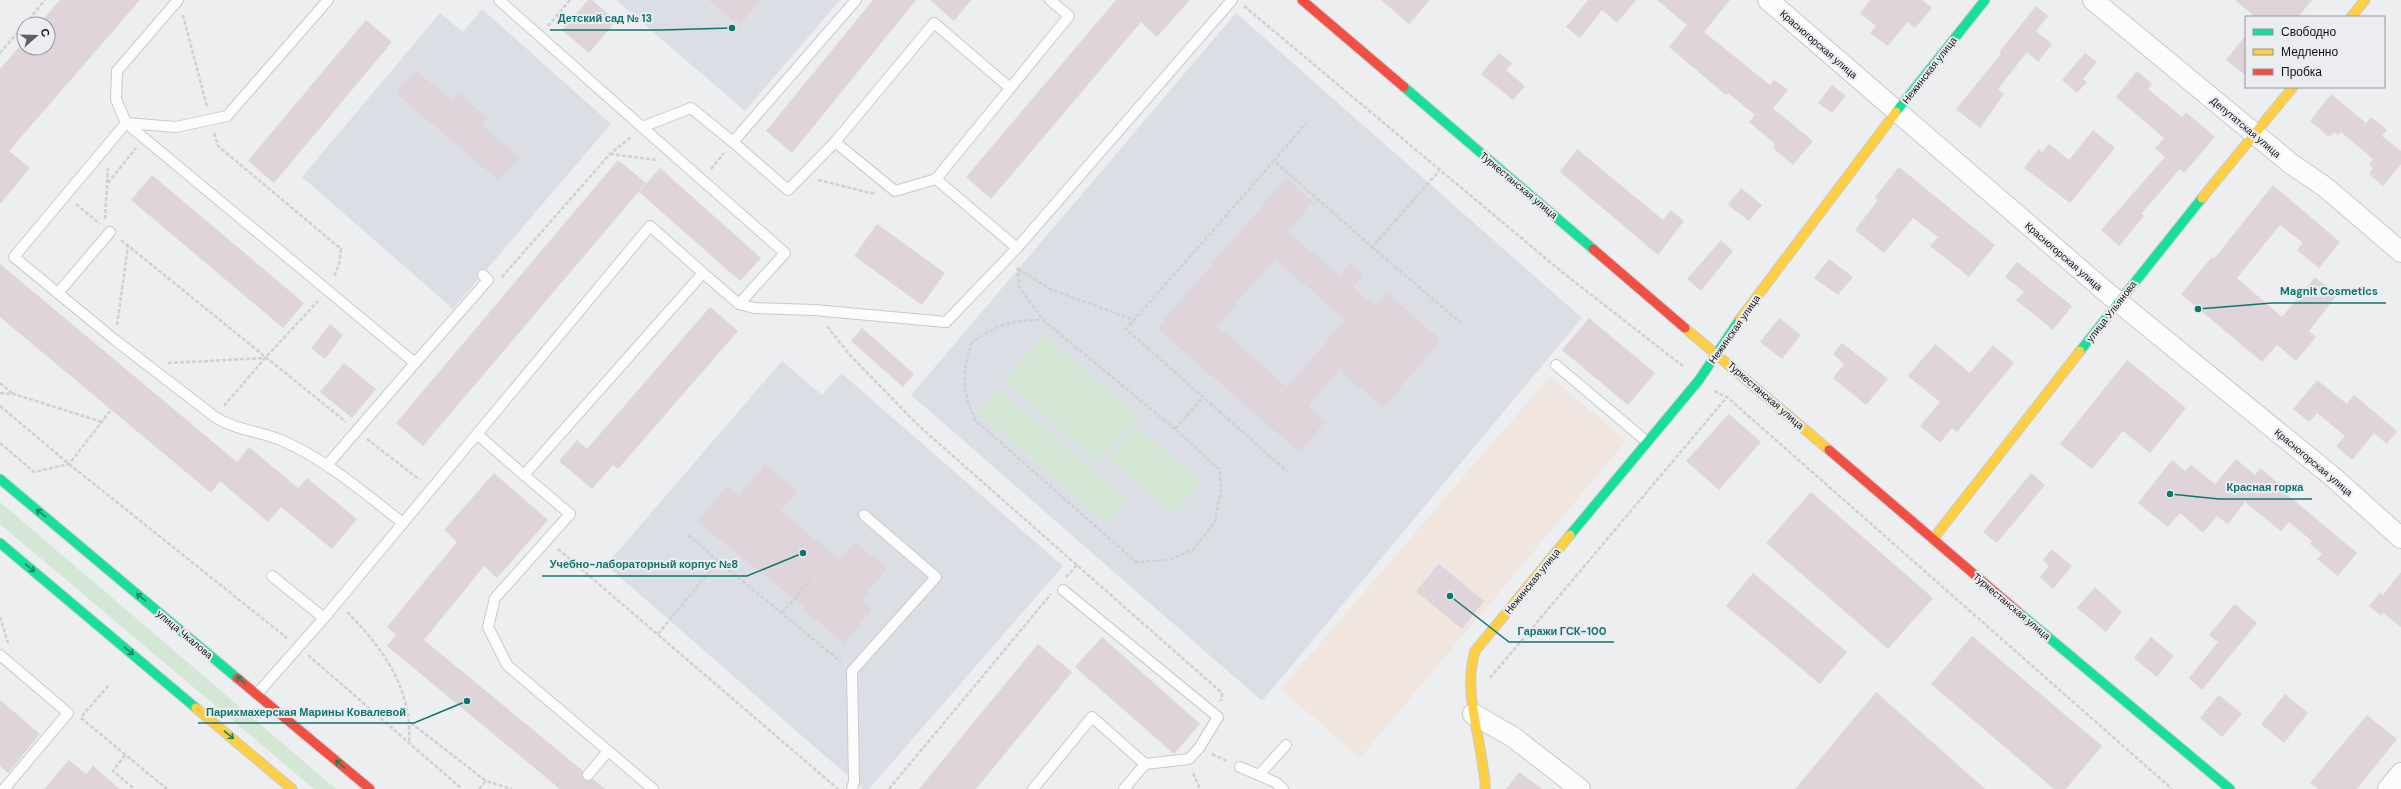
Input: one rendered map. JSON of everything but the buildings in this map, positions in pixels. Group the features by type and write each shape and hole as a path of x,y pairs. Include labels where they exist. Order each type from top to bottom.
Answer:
{"main road":[{"name":"Туркестанская улица","path":"1302,0 1933,539 2230,789"},
{"name":"Нежинская улица","path":"1473,714 1468,683 1469,666 1475,651 1646,441 1699,380 1735,326 1897,111 1985,0"},
{"path":"2352,16 2365,0"},
{"name":"улица Ульянова","path":"1933,539 2118,302 2292,88"},
{"name":"улица Чкалова","path":"0,478 370,789"},
{"path":"0,542 292,789"},
{"path":"1473,714 1482,756 1485,789"}],"street":[{"name":"Красногорская улица","path":"1768,0 2118,302 2333,476 2401,538"},
{"name":"Депутатская улица","path":"2093,0 2290,164 2325,187 2401,252"},
{"path":"1473,714 1513,737 1580,789"},
{"path":"2388,789 2401,773"}],"lane":[{"path":"126,123 176,127 227,116 328,0"},
{"path":"499,0 540,35 680,162 785,253 739,304"},
{"path":"733,142 856,0"},
{"path":"835,142 895,191 936,179 1069,16 1050,0"},
{"path":"257,694 324,618 650,226 739,304 754,308 814,310 946,322 1017,248 1232,0"},
{"path":"180,4 117,71 116,99 126,123 415,363"},
{"path":"642,128 691,108 788,190 835,142 934,23 1010,88"},
{"path":"126,123 14,256 115,340 214,417 225,424 280,440 328,464 403,523"},
{"path":"936,179 1017,248"},
{"path":"58,293 108,230"},
{"path":"524,475 703,273"},
{"path":"328,464 488,280 483,275"},
{"path":"1556,365 1646,441"},
{"path":"477,434 570,514 495,598 488,627 507,666 653,789"},
{"path":"852,789 854,781 852,671 936,578 864,515"},
{"path":"272,576 324,618"},
{"path":"1060,587 1218,717 1199,748 1189,759 1145,764 1124,789"},
{"path":"0,655 68,713 4,789"},
{"path":"1033,789 1092,717 1145,764"},
{"path":"1259,775 1286,745"},
{"path":"588,776 608,751"},
{"path":"1240,767 1275,782 1283,789"}],"path":[{"path":"31,16 45,0"},
{"path":"540,35 570,0"},
{"path":"180,4 218,146 341,249 339,264 328,291 265,358 214,417"},
{"path":"1243,5 1439,171 1562,272 1686,369"},
{"path":"0,53 16,34"},
{"path":"1289,473 1126,329 1306,123"},
{"path":"107,183 144,138"},
{"path":"701,180 733,142"},
{"path":"108,230 107,183 110,143"},
{"path":"610,154 680,162"},
{"path":"1274,161 1372,248 1461,323"},
{"path":"1372,248 1439,171"},
{"path":"802,176 879,196 895,191"},
{"path":"66,196 265,358 431,489"},
{"path":"115,340 128,246"},
{"path":"1017,248 1019,287 1043,320 1175,428 1220,470 1221,490 1215,522 1193,550 1168,560 1136,562 975,420 965,396 964,366 972,342 998,325 1020,320 1043,320"},
{"path":"1018,269 1050,289 1134,320"},
{"path":"814,310 848,354 919,426 1078,564 1222,693 1218,717"},
{"path":"146,364 265,358"},
{"path":"0,384 14,394"},
{"path":"1711,390 1727,397 2172,789"},
{"path":"0,393 14,394 102,422"},
{"path":"1175,428 1203,397"},
{"path":"1488,681 1727,397"},
{"path":"0,406 69,464 299,647 462,789"},
{"path":"0,443 34,472 69,464 111,410"},
{"path":"688,535 852,671"},
{"path":"547,540 839,789"},
{"path":"658,634 718,561"},
{"path":"889,789 1078,564"},
{"path":"782,613 811,579"},
{"path":"337,602 368,632 403,687 411,723 409,744"},
{"path":"68,713 80,718 167,789"},
{"path":"411,723 486,781 512,789"},
{"path":"1199,748 1240,767"},
{"path":"126,755 113,770 134,789"},
{"path":"1189,759 1200,789"},
{"path":"479,789 486,781"}],"shaded area":[{"path":"616,0 840,0 745,111"},
{"path":"482,9 611,124 453,309 302,177 440,13 463,32"},
{"path":"1236,13 1582,318 1262,701 911,395"},
{"path":"782,361 822,395 841,373 1063,566 869,789 863,789 606,565"},
{"path":"1550,376 1626,441 1360,758 1281,689"}],"green space":[{"path":"1044,335 1138,416 1098,462 1004,381"},
{"path":"999,389 1127,499 1106,523 978,413"},
{"path":"1136,426 1201,482 1174,514 1108,458"},
{"path":"0,502 336,789 314,789 0,524"}],"traffic: fast":[{"path":"1896,112 1985,0"},
{"path":"1404,87 1593,249"},
{"path":"2080,351 2202,198"},
{"path":"1570,535 1699,380 1740,319"},
{"path":"0,479 237,678"},
{"path":"0,543 196,708"},
{"path":"2017,611 2230,789"}],"traffic: slow":[{"path":"2352,16 2365,0"},
{"path":"2202,198 2292,88"},
{"path":"1740,319 1896,112"},
{"path":"1685,328 1829,450"},
{"path":"1933,539 2080,351"},
{"path":"1485,789 1480,747 1472,706 1471,679 1475,651 1570,535"},
{"path":"196,708 292,789"}],"traffic: jam":[{"path":"1302,0 1404,87"},
{"path":"1593,249 1685,328"},
{"path":"1829,450 2017,611"},
{"path":"237,678 370,789"}],"place":[{"name":"Детский сад № 13","path":"732,28"},
{"name":"Magnit Cosmetics","path":"2198,309"},
{"name":"Красная горка","path":"2170,494"},
{"name":"Учебно-лабораторный корпус №8","path":"803,553"},
{"name":"Гаражи ГСК-100","path":"1450,596"},
{"name":"Парихмахерская Марины Ковалевой","path":"467,701"}]}
